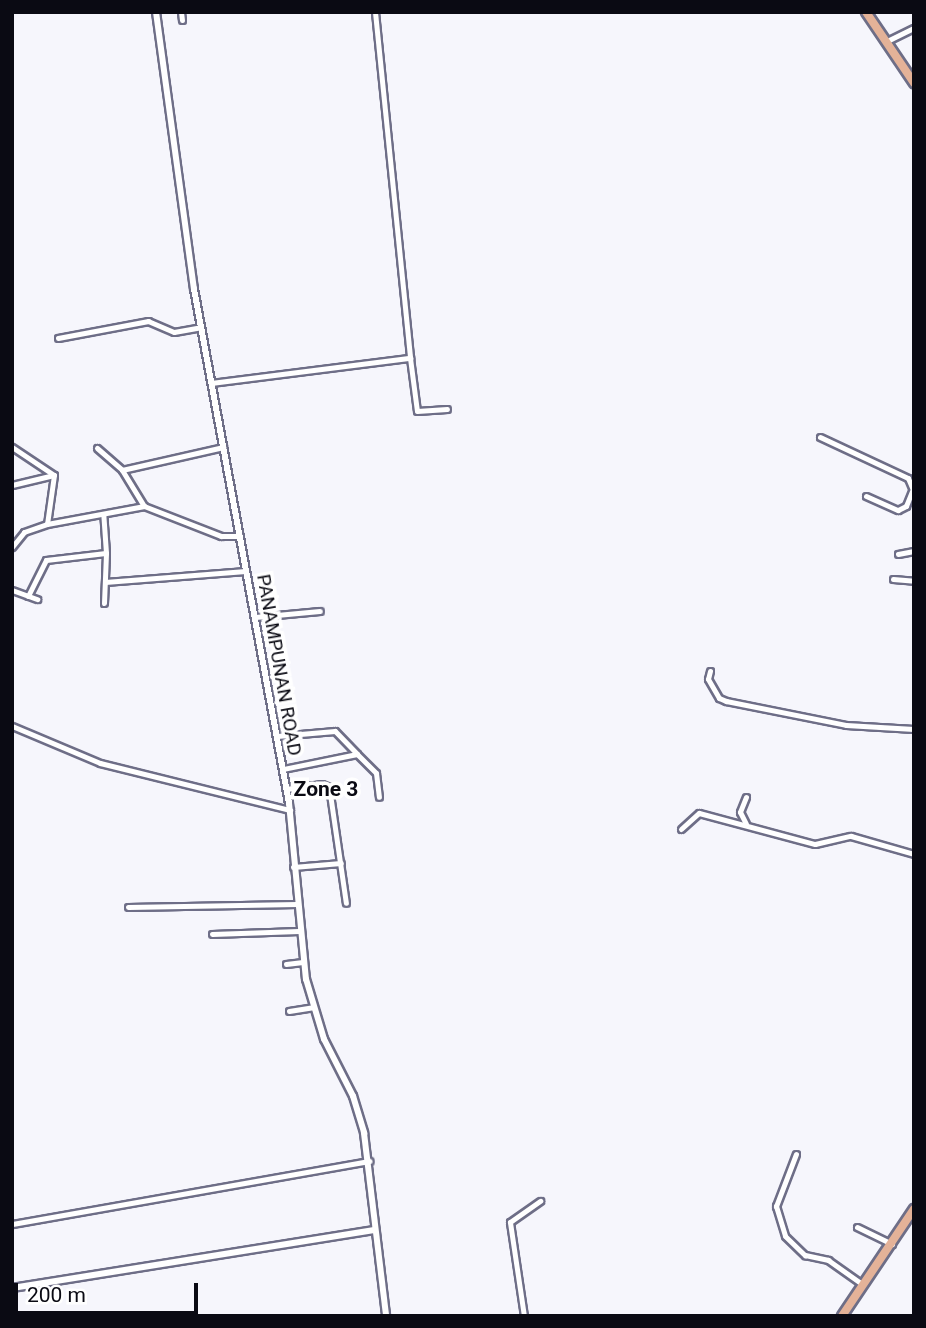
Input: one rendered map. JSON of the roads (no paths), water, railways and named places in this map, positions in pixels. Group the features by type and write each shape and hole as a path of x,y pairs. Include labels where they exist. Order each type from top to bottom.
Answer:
{"main road":[{"path":"866,12 914,83"},
{"path":"842,1316 914,1209"}],"street":[{"name":"PANAMPUNAN ROAD","path":"156,12 201,327 283,769 303,962 313,1007 353,1096 369,1161 374,1230 386,1316"},
{"path":"375,12 417,411 447,409"},
{"path":"887,41 914,28"},
{"path":"58,338 148,321 174,332 201,327"},
{"path":"211,383 410,358"},
{"path":"821,437 908,478 913,491 906,506 898,510 866,496"},
{"path":"12,447 54,475"},
{"path":"122,470 223,447"},
{"path":"97,448 122,470 144,506"},
{"path":"12,485 54,475"},
{"path":"47,524 54,475"},
{"path":"12,547 24,532 47,524 144,506 220,536 240,536"},
{"path":"103,514 106,553 104,603"},
{"path":"898,554 914,551"},
{"path":"28,596 46,560 106,553"},
{"path":"105,582 246,571"},
{"path":"893,579 914,581"},
{"path":"12,590 37,599"},
{"path":"255,617 320,611"},
{"path":"710,671 708,679 719,698 726,701 846,724 914,729"},
{"path":"12,726 100,763 289,810"},
{"path":"277,736 335,731 376,773 379,797"},
{"path":"283,769 357,754"},
{"path":"286,789 329,787 346,903"},
{"path":"746,797 740,812 749,826"},
{"path":"681,829 699,813 815,844 860,837 914,853"},
{"path":"293,867 341,863"},
{"path":"128,907 297,904"},
{"path":"212,934 299,931"},
{"path":"286,964 303,962"},
{"path":"289,1011 313,1007"},
{"path":"796,1154 776,1206 785,1237 805,1255 828,1259 862,1284"},
{"path":"12,1224 369,1161"},
{"path":"524,1316 510,1222 540,1201"},
{"path":"857,1227 892,1244"},
{"path":"12,1288 374,1230"}],"district":[{"name":"Zone 3","path":"326,789"}]}
